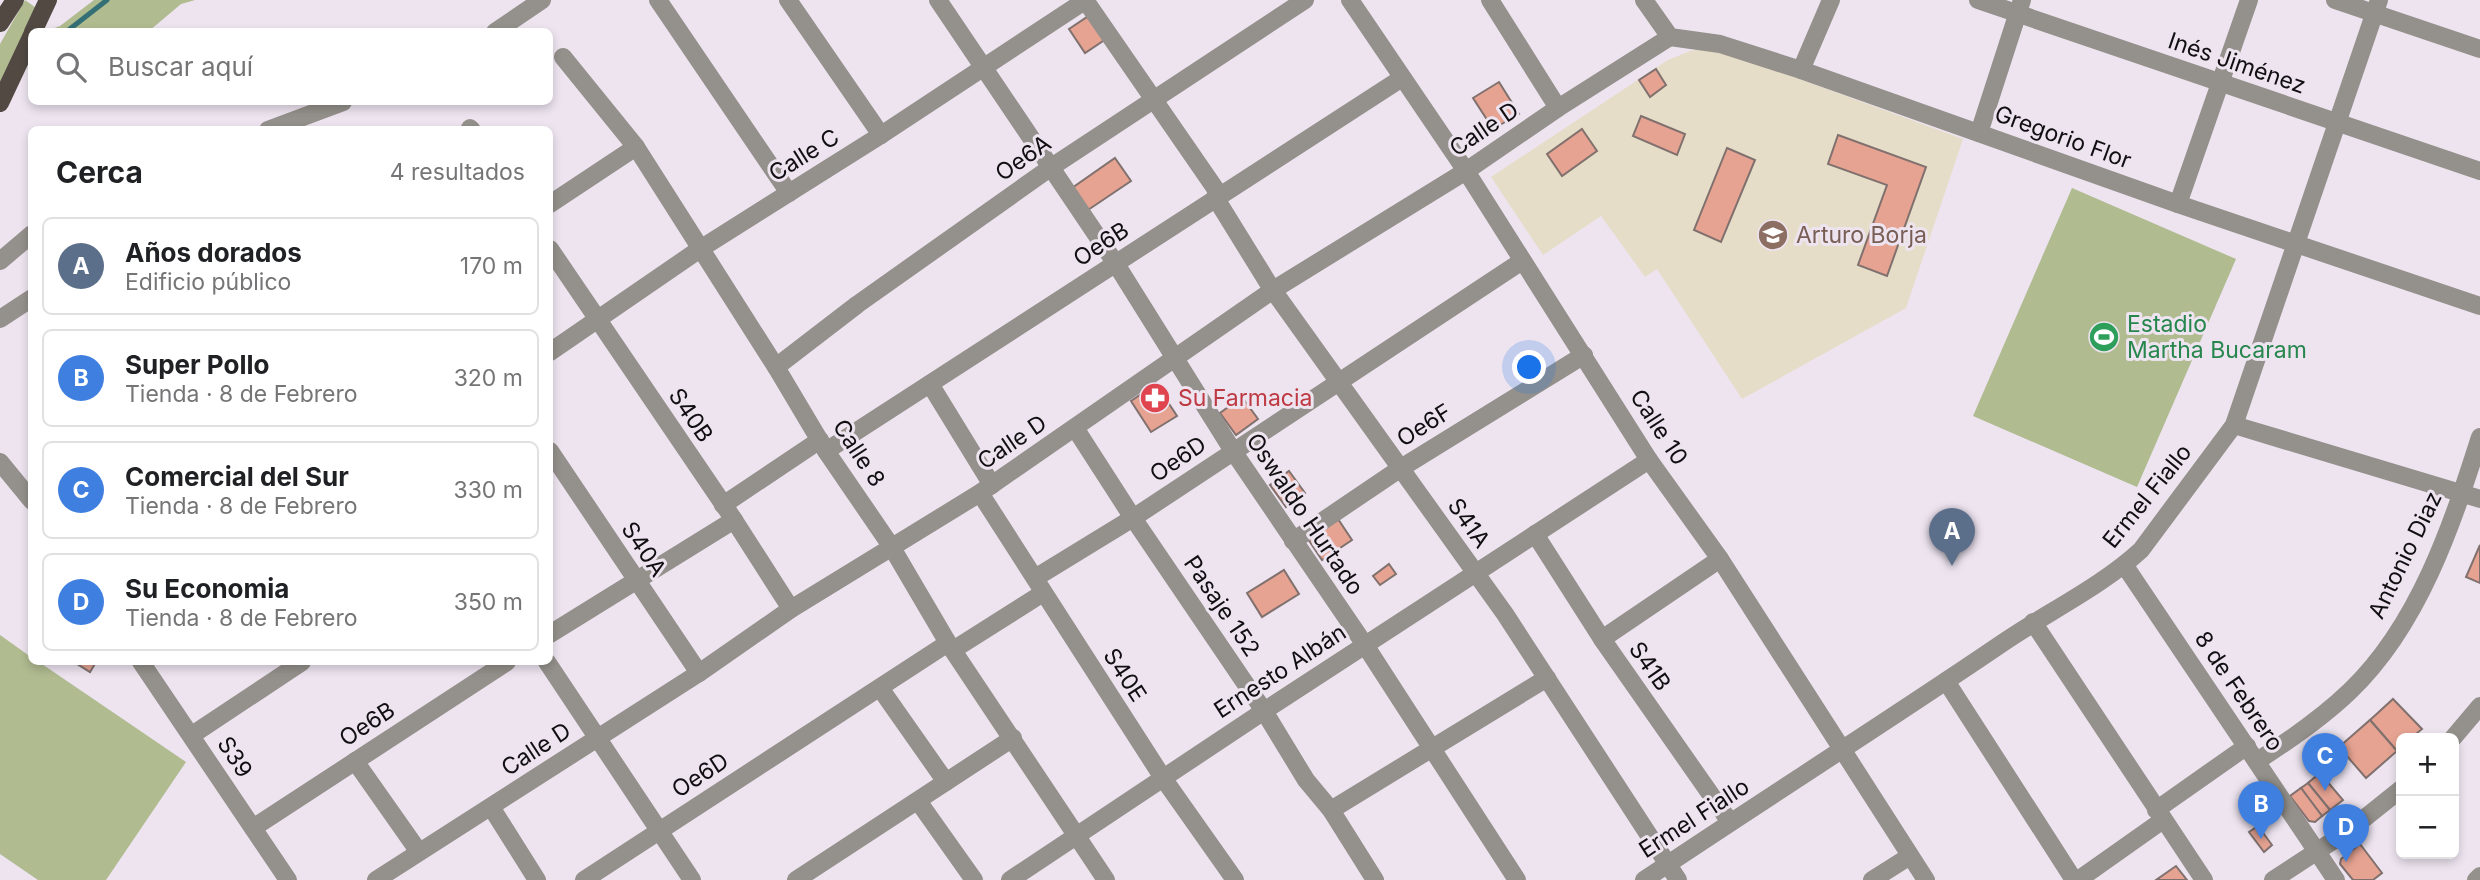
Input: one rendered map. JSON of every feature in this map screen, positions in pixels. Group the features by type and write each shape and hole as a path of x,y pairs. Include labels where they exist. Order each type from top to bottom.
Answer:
{"main road":[{"path":"0,23 15,0"},
{"path":"34,28 45,5"},
{"path":"0,103 28,42"}],"street":[{"path":"501,28 542,0"},
{"path":"658,0 789,193"},
{"path":"788,0 881,135"},
{"name":"Oswaldo Hurtado","path":"938,0 1116,264 1233,452 1365,645 1517,880"},
{"name":"Calle C","path":"553,350 700,249 881,135 1086,0"},
{"name":"S41A","path":"1086,0 1155,99 1273,290 1505,614 1678,880"},
{"name":"Oe6A","path":"776,367 858,304 1050,168 1305,0"},
{"name":"Calle 10","path":"1350,0 1466,171 1649,460 1720,559 1926,880"},
{"path":"1490,0 1558,108"},
{"path":"1644,0 1670,37"},
{"path":"1801,69 1831,0"},
{"name":"Inés Jiménez","path":"1978,0 2020,7 2219,83 2480,172"},
{"path":"2178,204 2249,0"},
{"path":"2335,0 2376,6 2480,49"},
{"name":"Ermel Fiallo","path":"1644,880 1843,751 2034,622 2124,566 2159,528 2234,425 2376,6"},
{"path":"1979,133 2020,7"},
{"name":"Calle D","path":"376,880 699,673 791,609 986,489 1273,290 1466,171 1558,108 1670,37"},
{"name":"Gregorio Flor","path":"1670,37 1720,44 1801,69 2178,204 2480,306"},
{"name":"Calle 8","path":"563,57 636,147 823,445 891,546 951,647 1078,834 1106,880"},
{"name":"Oe6B","path":"723,505 930,384 1217,196 1402,79"},
{"path":"279,126 335,105"},
{"path":"553,202 636,147"},
{"path":"0,261 28,236"},
{"name":"S40B","path":"553,261 598,321 734,520 791,609"},
{"name":"Oe6D","path":"584,880 880,688 951,647 1133,518 1522,261"},
{"path":"0,319 28,301"},
{"name":"Oe6F","path":"1293,541 1401,468 1584,355"},
{"name":"S40E","path":"930,384 1039,586 1163,778 1235,880"},
{"path":"2234,425 2480,499"},
{"name":"Pasaje 152","path":"1075,428 1264,711 1306,780 1331,810 1376,880"},
{"name":"Antonio Diaz","path":"2257,761 2311,726 2352,690 2383,653 2413,606 2462,494 2480,437"},
{"name":"S40A","path":"553,456 699,673"},
{"name":"Ernesto Albán","path":"1010,880 1649,460"},
{"path":"0,462 28,496"},
{"path":"553,632 734,520"},
{"name":"S41B","path":"1535,534 1602,639 1730,822"},
{"path":"1602,639 1720,559"},
{"name":"8 de Febrero","path":"2124,566 2336,880"},
{"path":"2034,622 2204,880"},
{"name":"S39","path":"143,665 288,880"},
{"path":"192,735 297,665"},
{"name":"Oe6B","path":"253,828 502,665"},
{"path":"549,665 692,880"},
{"path":"1331,810 1547,678"},
{"path":"1946,681 2076,880 2247,746"},
{"path":"880,688 946,782"},
{"path":"2457,733 2480,706"},
{"path":"796,880 1013,738"},
{"path":"355,761 419,852"},
{"path":"2273,880 2396,794"},
{"path":"918,800 974,880"},
{"path":"491,807 537,880"},
{"path":"1872,880 1910,856"},
{"path":"2476,880 2480,876"}],"shaded area":[{"name":"Arturo Borja","path":"1708,48 1729,53 1963,139 1906,308 1742,399 1657,269 1645,277 1601,216 1543,255 1491,177 1668,60 1690,51"}],"green space":[{"path":"25,0 39,10 0,87 0,44"},
{"path":"94,0 195,0 181,4 153,28 54,28"},
{"name":"Estadio Martha Bucaram","path":"2072,188 2236,259 2137,487 1973,416"},
{"path":"0,635 28,655 28,665 43,665 186,762 106,880 38,880 0,854"}],"building":[{"path":"1090,15 1106,39 1085,53 1069,29"},
{"path":"1656,69 1666,85 1650,97 1639,80"},
{"path":"1499,82 1519,114 1493,129 1473,98"},
{"path":"1641,116 1685,134 1677,155 1633,136"},
{"path":"1582,129 1597,151 1562,176 1547,154"},
{"path":"1838,135 1926,167 1887,276 1858,265 1887,185 1828,164"},
{"path":"1727,148 1755,160 1721,242 1694,230"},
{"path":"1115,158 1131,181 1088,210 1072,188"},
{"path":"1156,384 1177,416 1151,432 1131,401"},
{"path":"1242,397 1258,419 1236,435 1220,413"},
{"path":"1289,471 1305,493 1286,507 1270,485"},
{"path":"1338,519 1352,540 1322,560 1308,539"},
{"path":"2480,545 2480,583 2466,577"},
{"path":"1389,564 1396,574 1380,585 1373,576"},
{"path":"1284,570 1299,594 1262,617 1247,593"},
{"path":"79,665 94,665 90,672"},
{"path":"2393,699 2422,729 2417,733 2396,733 2396,750 2370,720"},
{"path":"2370,720 2396,752 2366,778 2339,747"},
{"path":"2320,773 2343,800 2330,810 2308,783"},
{"path":"2308,783 2330,810 2322,816 2301,788"},
{"path":"2301,788 2322,816 2315,822 2309,821 2290,796"},
{"path":"2258,826 2272,845 2264,852 2249,832"},
{"path":"2360,844 2382,873 2373,880 2353,880 2340,864 2341,859"},
{"path":"2176,866 2187,880 2156,880"}],"waterway":[{"path":"71,28 107,0"}],"place":[{"name":"Arturo Borja","path":"1773,235"},
{"name":"Estadio Martha Bucaram","path":"2104,337"},
{"name":"Su Farmacia","path":"1155,398"},
{"name":"Años dorados","path":"1952,566"},
{"name":"Comercial del Sur","path":"2325,791"},
{"name":"Super Pollo","path":"2261,839"},
{"name":"Su Economia","path":"2346,862"}]}
